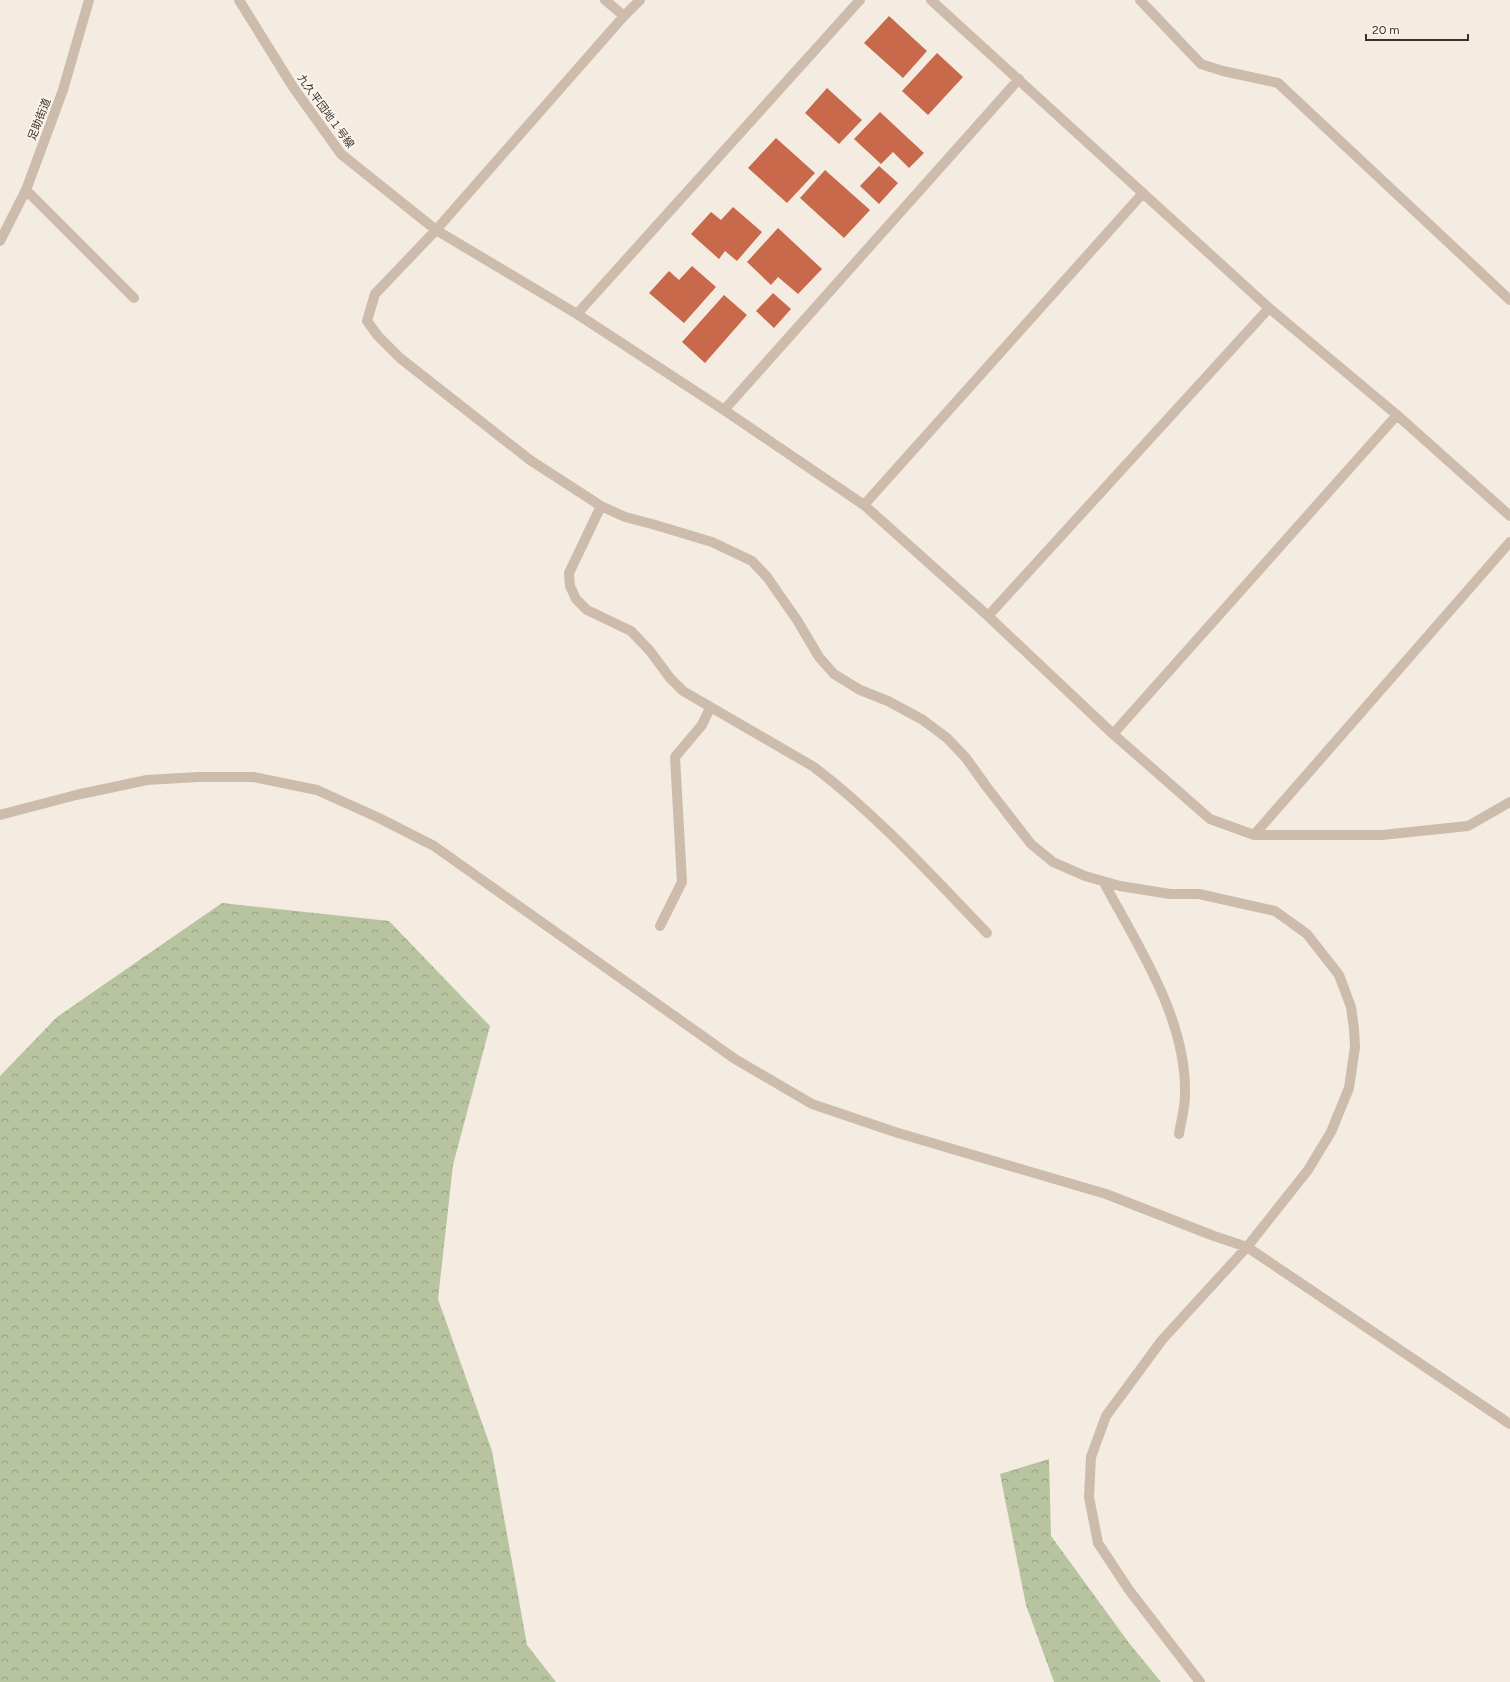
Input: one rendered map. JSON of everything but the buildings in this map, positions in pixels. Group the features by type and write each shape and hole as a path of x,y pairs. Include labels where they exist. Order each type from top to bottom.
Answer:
{"street":[{"name":"足助街道","path":"0,241 26,190 63,90 89,0"},
{"name":"九久平団地１号線","path":"239,0 293,87 341,154 436,230 576,314 724,410 864,505 988,616 1113,734 1210,819 1254,835 1382,835 1468,826 1510,802"},
{"path":"605,0 624,16"},
{"path":"640,0 624,16 436,230 376,294 367,321 378,336 400,358 530,460 601,506 625,517 712,542 752,561 767,577 797,620 819,657 834,674 860,690 888,701 923,720 947,738 966,758 1031,844 1053,862 1085,876 1120,886 1163,893 1199,894 1275,911 1307,934 1339,975 1351,1007 1355,1047 1350,1088 1331,1132 1308,1170 1247,1247 1162,1340 1106,1416 1091,1457 1089,1497 1098,1543 1129,1590 1200,1682"},
{"path":"576,314 860,0"},
{"path":"931,0 1143,192 1268,308 1397,415 1510,516"},
{"path":"1140,0 1202,64 1223,71 1278,83 1510,300"},
{"path":"724,410 1019,79"},
{"path":"26,190 134,298"},
{"path":"864,505 1143,192"},
{"path":"988,616 1268,308"},
{"path":"1113,734 1397,415"},
{"path":"601,506 569,573 570,586 576,599 587,610 631,631 650,651 670,678 683,691 814,767 832,781 901,845 987,933"},
{"path":"1254,835 1510,542"},
{"path":"660,926 682,882 675,757 702,725 710,708"},
{"path":"0,815 76,795 147,780 198,777 253,777 317,790 379,818 434,846 735,1059 812,1104 898,1133 1106,1194 1214,1236 1247,1247 1510,1424"},
{"path":"1103,881 1159,985 1173,1024 1183,1060 1185,1096 1179,1134"}],"green space":[{"path":"222,903 389,921 490,1026 453,1165 438,1299 492,1451 527,1645 556,1682 0,1682 0,1076 57,1017"},
{"path":"1049,1459 1051,1536 1129,1643 1161,1682 1054,1682 1026,1605 1000,1474"}]}
